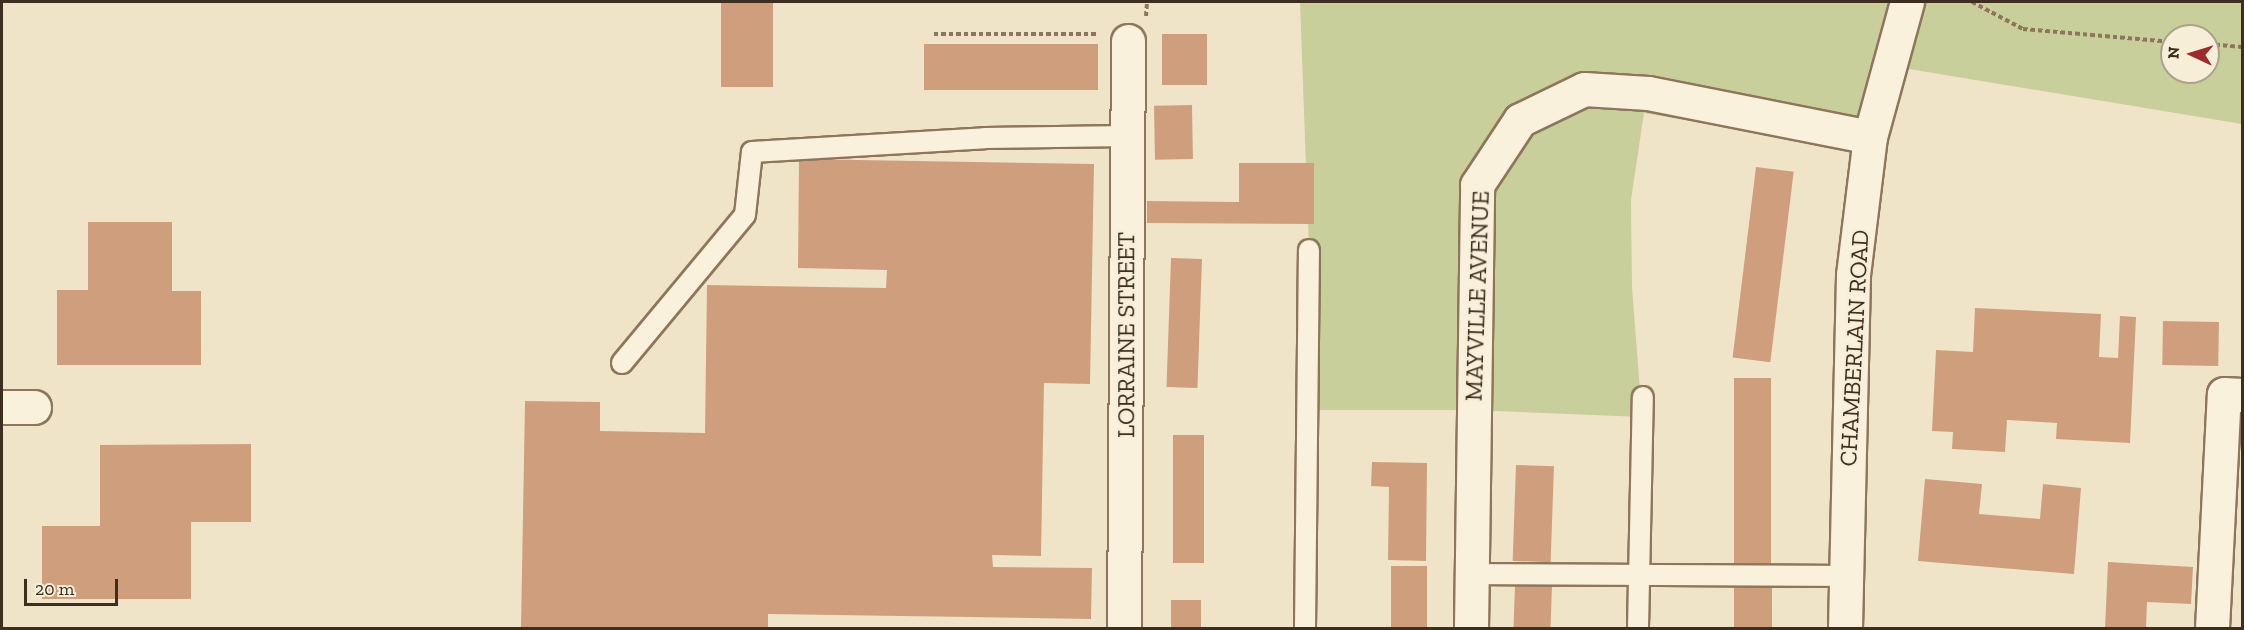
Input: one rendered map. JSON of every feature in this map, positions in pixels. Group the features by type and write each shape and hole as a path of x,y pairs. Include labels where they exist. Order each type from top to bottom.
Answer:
{"street":[{"name":"CHAMBERLAIN ROAD","path":"1845,628 1853,275 1870,137 1907,2"},
{"name":"LORRAINE STREET","path":"1124,628 1128,41"},
{"name":"MAYVILLE AVENUE","path":"1471,628 1478,185 1520,120 1584,89 1648,93 1870,137"},
{"path":"2212,628 2224,394 2242,395"},
{"path":"2,407 34,407"}],"lane":[{"path":"622,363 745,215 752,152 985,138 1128,136"},
{"path":"1305,628 1309,250"},
{"path":"1638,628 1642,397"},
{"path":"1472,574 1638,577 1846,576"}],"path":[{"path":"1972,2 2023,29 2160,41"},
{"path":"934,34 1099,34 1128,41"},
{"path":"2220,46 2242,47"}],"green space":[{"path":"1300,2 2242,2 2242,124 1891,66 1869,152 1644,113 1631,200 1632,287 1642,417 1472,410 1307,410 1309,250"}],"building":[{"path":"721,3 773,3 773,87 721,87"},
{"path":"1162,34 1207,34 1207,85 1162,85"},
{"path":"924,44 1098,44 1098,90 924,90"},
{"path":"1192,105 1193,159 1155,160 1154,106"},
{"path":"799,159 1094,164 1090,384 1044,383 1041,556 992,555 993,567 1092,568 1091,619 768,614 768,628 521,628 525,401 600,402 600,431 705,433 707,285 886,288 887,270 798,268"},
{"path":"1239,163 1314,163 1314,224 1147,223 1147,201 1239,202"},
{"path":"1756,167 1794,172 1770,362 1733,358"},
{"path":"88,222 172,222 172,291 201,291 201,365 57,365 57,290 88,290"},
{"path":"1171,258 1202,259 1197,388 1166,387"},
{"path":"1975,308 2101,314 2099,357 2118,358 2120,316 2136,317 2130,443 2056,439 2057,423 2007,420 2005,452 1952,449 1953,432 1932,431 1936,350 1973,352"},
{"path":"2163,321 2219,322 2218,366 2162,365"},
{"path":"1734,378 1771,378 1771,570 1734,570"},
{"path":"1173,435 1204,435 1204,563 1173,563"},
{"path":"251,444 251,522 191,522 191,599 42,599 42,526 100,526 100,445"},
{"path":"1372,462 1427,463 1426,561 1388,560 1389,487 1371,486"},
{"path":"1516,465 1554,466 1551,562 1513,561"},
{"path":"1925,479 1982,484 1979,514 2040,519 2043,484 2081,488 2074,574 1918,561"},
{"path":"2108,562 2193,567 2191,604 2147,602 2146,628 2105,628"},
{"path":"1391,566 1427,566 1427,628 1391,628"},
{"path":"1734,584 1772,584 1772,628 1734,628"},
{"path":"1515,585 1552,586 1551,628 1513,628"},
{"path":"1171,600 1201,600 1201,628 1171,628"}]}
